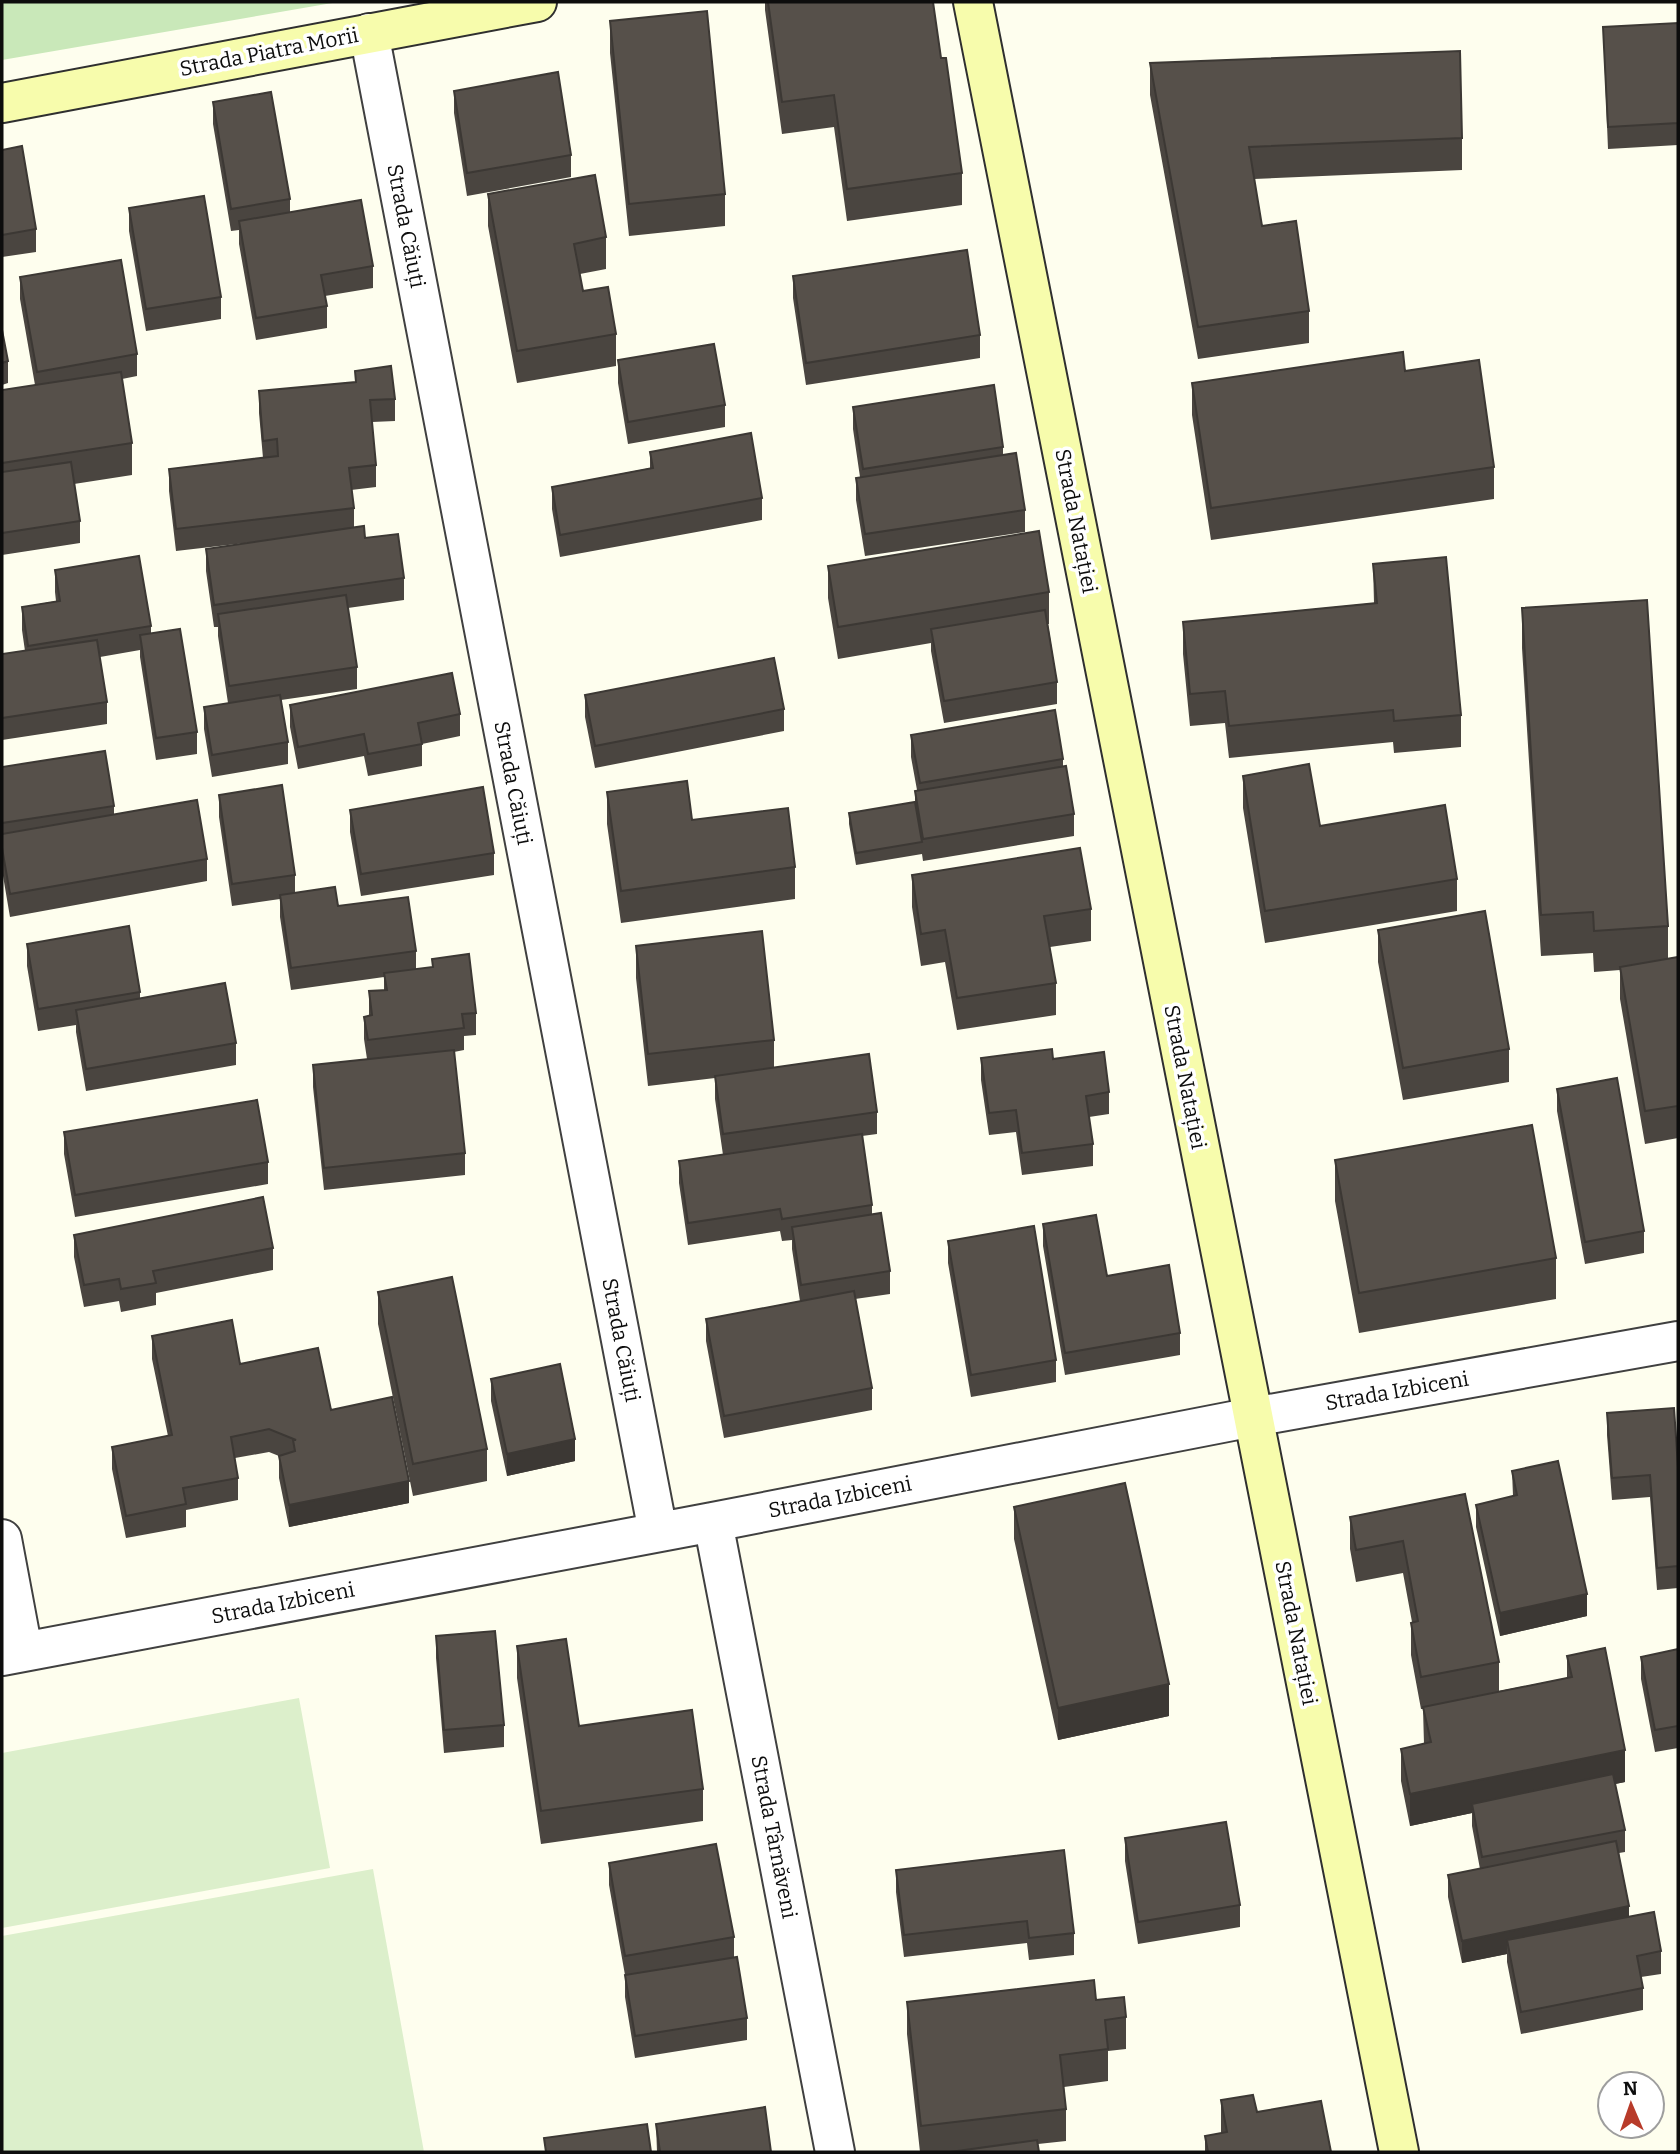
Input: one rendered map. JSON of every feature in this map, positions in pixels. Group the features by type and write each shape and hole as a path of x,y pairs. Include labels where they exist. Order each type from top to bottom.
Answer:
{"street":[{"name":"Strada Piatra Morii","path":"2,103 537,2"},
{"name":"Strada Natației","path":"973,2 1399,2152"},
{"name":"Strada Căiuți","path":"369,33 658,1532"},
{"name":"Strada Izbiceni","path":"12,1653 713,1522 1252,1417 1678,1341"},
{"name":"Strada Târnăveni","path":"713,1522 835,2152"},
{"path":"2,1539 12,1653"}],"green space":[{"path":"2,2 338,2 2,60"},
{"path":"299,1698 330,1868 2,1928 2,1753"},
{"path":"373,1869 424,2152 2,2152 2,1936"}],"building":[{"path":"768,2 933,2 941,58 946,58 962,173 847,189 834,95 782,102"},
{"path":"707,11 725,194 629,204 610,21"},
{"path":"1678,23 1678,123 1608,127 1603,27"},
{"path":"1460,51 1462,138 1249,147 1262,226 1296,221 1309,311 1198,327 1150,63"},
{"path":"558,72 571,155 467,173 454,91"},
{"path":"271,92 290,199 231,209 213,102"},
{"path":"22,146 36,229 2,235 2,150"},
{"path":"595,175 606,237 574,244 583,291 608,287 616,334 517,351 488,194"},
{"path":"204,196 221,297 146,309 129,208"},
{"path":"361,200 373,266 321,275 327,306 256,318 239,221"},
{"path":"967,250 980,335 806,363 793,276"},
{"path":"121,260 137,354 37,372 20,277"},
{"path":"2,330 8,361 2,363"},
{"path":"714,344 725,405 628,422 618,360"},
{"path":"1403,352 1405,371 1479,360 1494,467 1211,508 1192,383"},
{"path":"391,366 395,399 370,400 376,465 349,468 354,508 176,529 169,469 278,456 277,439 263,441 259,391 356,382 355,371"},
{"path":"121,372 132,443 2,463 2,390"},
{"path":"994,385 1003,447 863,469 853,407"},
{"path":"751,433 762,498 560,535 552,487 653,468 650,452"},
{"path":"1016,453 1025,510 865,534 856,478"},
{"path":"71,462 80,521 2,533 2,472"},
{"path":"364,526 365,538 398,534 404,578 214,605 206,549"},
{"path":"1039,531 1049,592 838,627 828,566"},
{"path":"139,556 151,626 28,646 22,607 60,601 55,570"},
{"path":"1446,557 1461,715 1394,721 1393,710 1229,726 1225,691 1190,694 1183,622 1377,603 1373,564"},
{"path":"346,595 357,667 229,686 218,614"},
{"path":"1647,600 1668,926 1594,931 1593,912 1541,915 1522,608"},
{"path":"1045,610 1057,682 944,701 931,629"},
{"path":"180,629 197,732 156,738 140,635"},
{"path":"97,640 107,702 2,718 2,654"},
{"path":"774,658 784,709 595,746 585,695"},
{"path":"452,673 460,714 418,723 422,744 368,754 364,734 298,747 290,705"},
{"path":"280,695 288,742 212,755 204,707"},
{"path":"1055,710 1063,759 920,783 911,735"},
{"path":"105,751 114,806 2,823 2,767"},
{"path":"1309,764 1320,826 1445,805 1457,879 1265,911 1243,776"},
{"path":"1066,766 1074,814 923,839 915,791"},
{"path":"687,781 692,820 788,808 795,867 621,891 607,792"},
{"path":"282,785 295,875 232,884 219,795"},
{"path":"483,787 494,853 361,874 350,810"},
{"path":"197,800 207,859 10,894 2,834"},
{"path":"915,802 922,842 856,853 849,813"},
{"path":"1080,848 1091,909 1044,916 1056,983 957,998 945,930 921,934 912,875"},
{"path":"335,887 338,906 408,897 416,951 291,968 280,895"},
{"path":"1485,911 1509,1049 1403,1068 1378,930"},
{"path":"129,926 140,992 38,1009 27,944"},
{"path":"762,931 774,1040 648,1054 636,946"},
{"path":"469,954 476,1013 462,1014 464,1028 368,1040 364,1017 372,1015 369,991 387,990 384,973 433,967 432,959"},
{"path":"1678,957 1678,1106 1645,1111 1620,967"},
{"path":"225,983 236,1043 86,1069 76,1010"},
{"path":"1052,1049 1053,1059 1104,1052 1109,1092 1086,1096 1093,1144 1022,1153 1016,1110 989,1113 981,1058"},
{"path":"454,1050 465,1153 324,1168 313,1065"},
{"path":"869,1054 877,1112 723,1134 715,1076"},
{"path":"1617,1078 1644,1231 1585,1242 1557,1089"},
{"path":"257,1100 268,1162 75,1195 64,1132"},
{"path":"1532,1125 1556,1258 1359,1293 1335,1160"},
{"path":"862,1134 872,1205 782,1219 780,1209 688,1223 679,1161"},
{"path":"263,1197 273,1248 153,1271 156,1283 121,1289 119,1279 84,1285 74,1235"},
{"path":"881,1213 890,1271 801,1285 792,1227"},
{"path":"1096,1215 1107,1276 1169,1265 1180,1333 1065,1353 1043,1224"},
{"path":"1034,1226 1056,1360 971,1375 948,1241"},
{"path":"452,1277 487,1449 413,1464 378,1292"},
{"path":"854,1291 872,1388 724,1416 706,1319"},
{"path":"232,1320 240,1364 318,1348 331,1410 392,1397 409,1481 289,1505 279,1456 295,1451 293,1440 296,1440 269,1429 231,1437 238,1478 183,1488 186,1504 126,1516 112,1447 172,1435 152,1336"},
{"path":"560,1364 575,1439 507,1454 491,1379"},
{"path":"1674,1408 1678,1467 1678,1566 1657,1568 1650,1475 1612,1478 1607,1413"},
{"path":"1558,1461 1587,1594 1500,1613 1476,1505 1517,1495 1512,1471"},
{"path":"1125,1483 1169,1684 1058,1708 1014,1507"},
{"path":"1465,1494 1499,1662 1421,1677 1411,1623 1418,1621 1403,1541 1356,1550 1350,1517"},
{"path":"495,1631 504,1725 444,1730 436,1636"},
{"path":"566,1639 579,1726 692,1710 703,1789 541,1811 517,1646"},
{"path":"1605,1648 1625,1750 1410,1794 1401,1749 1431,1742 1423,1707 1572,1677 1567,1656"},
{"path":"1678,1649 1678,1726 1655,1730 1641,1657"},
{"path":"1613,1774 1625,1830 1482,1857 1472,1804"},
{"path":"1226,1822 1240,1905 1138,1922 1125,1838"},
{"path":"1616,1841 1629,1906 1462,1941 1448,1875"},
{"path":"716,1844 734,1937 625,1956 609,1863"},
{"path":"1064,1850 1074,1933 1029,1938 1027,1921 904,1935 896,1870"},
{"path":"1654,1912 1661,1951 1637,1956 1643,1988 1521,2012 1507,1940"},
{"path":"737,1957 747,2018 635,2036 625,1975"},
{"path":"1094,1980 1096,2000 1124,1997 1126,2017 1105,2020 1108,2049 1060,2055 1066,2109 921,2126 907,2002"},
{"path":"1253,2095 1257,2112 1321,2101 1331,2152 1208,2152 1205,2136 1227,2132 1221,2100"},
{"path":"765,2107 771,2152 660,2152 656,2124"},
{"path":"647,2124 651,2152 546,2152 544,2138"},
{"path":"1037,2140 1039,2152 950,2152"}]}
